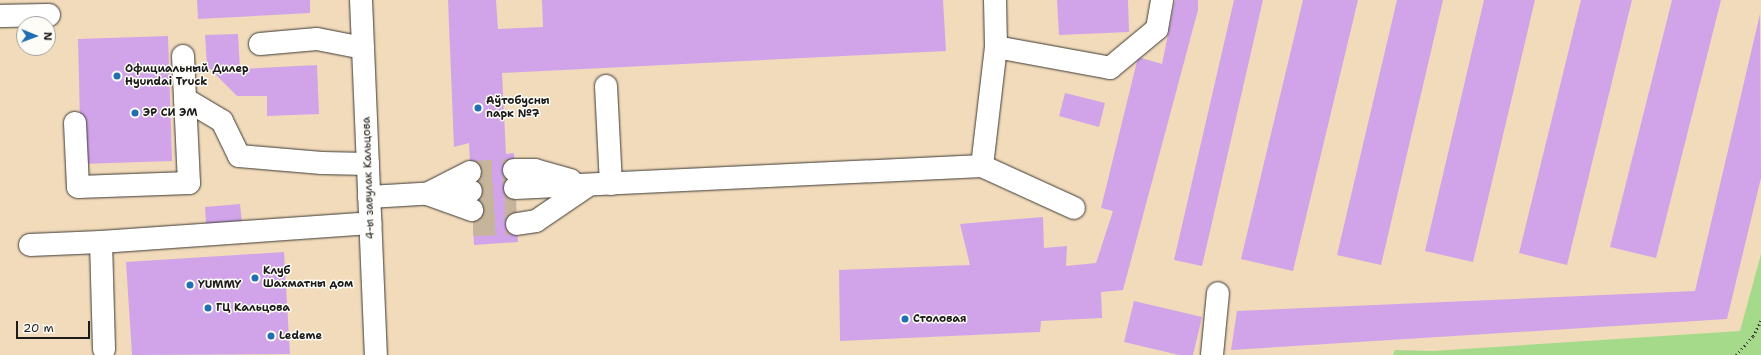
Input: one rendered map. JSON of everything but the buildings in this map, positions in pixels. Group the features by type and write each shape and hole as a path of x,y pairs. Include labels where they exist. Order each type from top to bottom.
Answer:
{"street":[{"name":"4-ы завулак Кальцова","path":"361,0 376,355"},
{"path":"982,166 996,47 995,0"},
{"path":"996,47 1110,68 1157,29 1162,0"},
{"path":"0,16 49,15"},
{"path":"260,44 317,39 363,48"},
{"path":"75,122 78,187 189,183 183,56"},
{"path":"606,86 612,184"},
{"path":"185,99 222,121 239,156 368,164"},
{"path":"589,185 536,221 516,198 589,185 982,166 1074,208"},
{"path":"369,197 426,194 471,199 426,194"},
{"path":"30,244 101,242 370,223"},
{"path":"101,242 104,349"},
{"path":"1212,355 1218,293"}],"path":[{"path":"1736,355 1753,336 1761,320"}],"green space":[{"path":"1761,254 1761,355 1393,355 1395,350 1433,351 1740,331"}],"tunnel":[{"path":"470,172 514,170"},
{"path":"471,191 515,188"},
{"path":"472,210 516,210"},
{"path":"473,225 510,224"}],"place":[{"name":"Официальный Дилер Hyundai Truck","path":"117,76"},
{"name":"Аўтобусны парк №7","path":"478,108"},
{"name":"ЭР СИ ЭМ","path":"135,113"},
{"name":"Клуб Шахматны дом","path":"255,278"},
{"name":"YUMMY","path":"190,285"},
{"name":"ГЦ Кальцова","path":"208,308"},
{"name":"Столовая","path":"905,319"},
{"name":"Ledeme","path":"271,336"}]}
